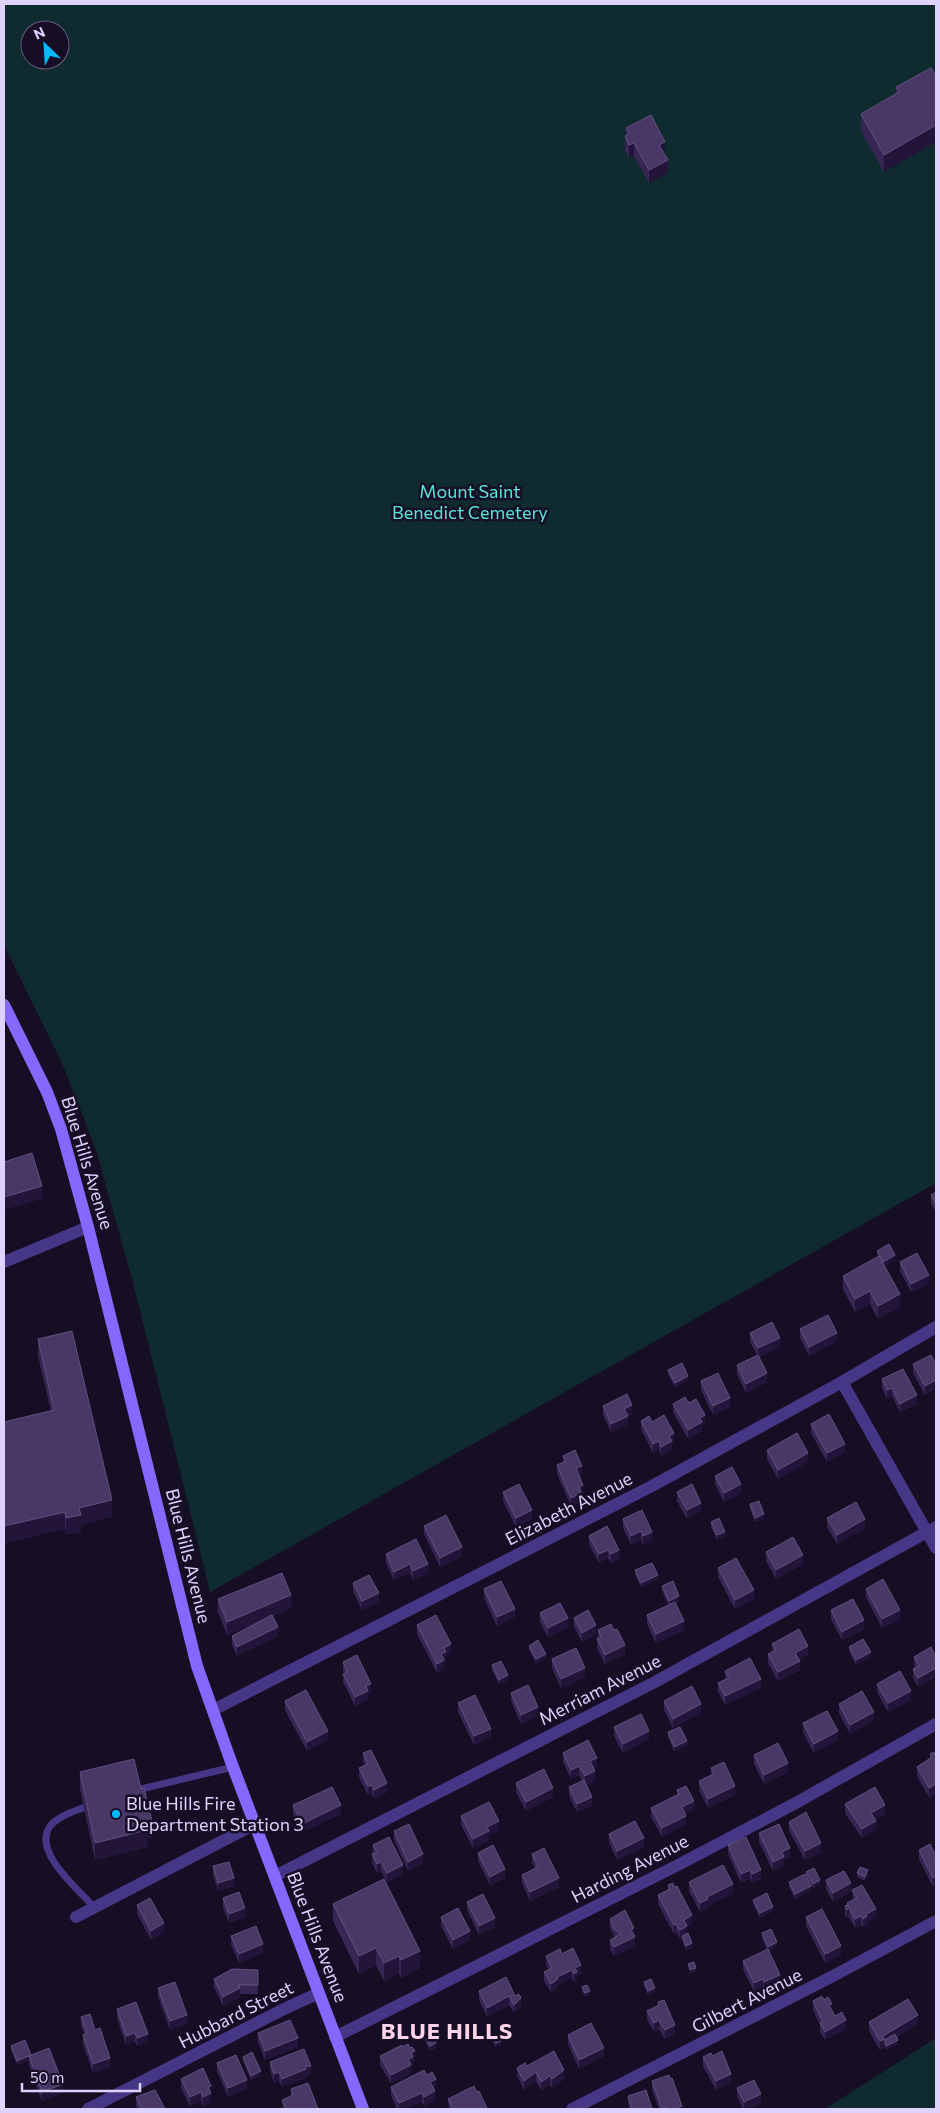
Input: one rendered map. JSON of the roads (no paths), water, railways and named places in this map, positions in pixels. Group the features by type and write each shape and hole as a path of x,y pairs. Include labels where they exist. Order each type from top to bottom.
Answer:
{"main road":[{"name":"Blue Hills Avenue","path":"4,1004 47,1092 58,1120 88,1227 190,1638 213,1710 363,2109"}],"street":[{"path":"4,1262 88,1227"},
{"name":"Elizabeth Avenue","path":"213,1710 652,1486 842,1382 936,1327"},
{"path":"842,1382 932,1530 936,1548"},
{"name":"Merriam Avenue","path":"275,1876 656,1682 932,1530"},
{"name":"Harding Avenue","path":"335,2037 794,1804 936,1724"},
{"path":"76,1916 256,1824"},
{"name":"Gilbert Avenue","path":"572,2109 833,1976 936,1921"},
{"name":"Hubbard Street","path":"88,2109 319,1993"}],"lane":[{"path":"137,1790 233,1767"},
{"path":"85,1808 66,1814 52,1824 45,1836 45,1843 54,1863 94,1907"}],"place":[{"name":"Blue Hills Fire Department Station 3","path":"116,1814"}],"district":[{"name":"BLUE HILLS","path":"447,2031"}],"park label":[{"name":"Mount Saint Benedict Cemetery","path":"470,502"}]}
